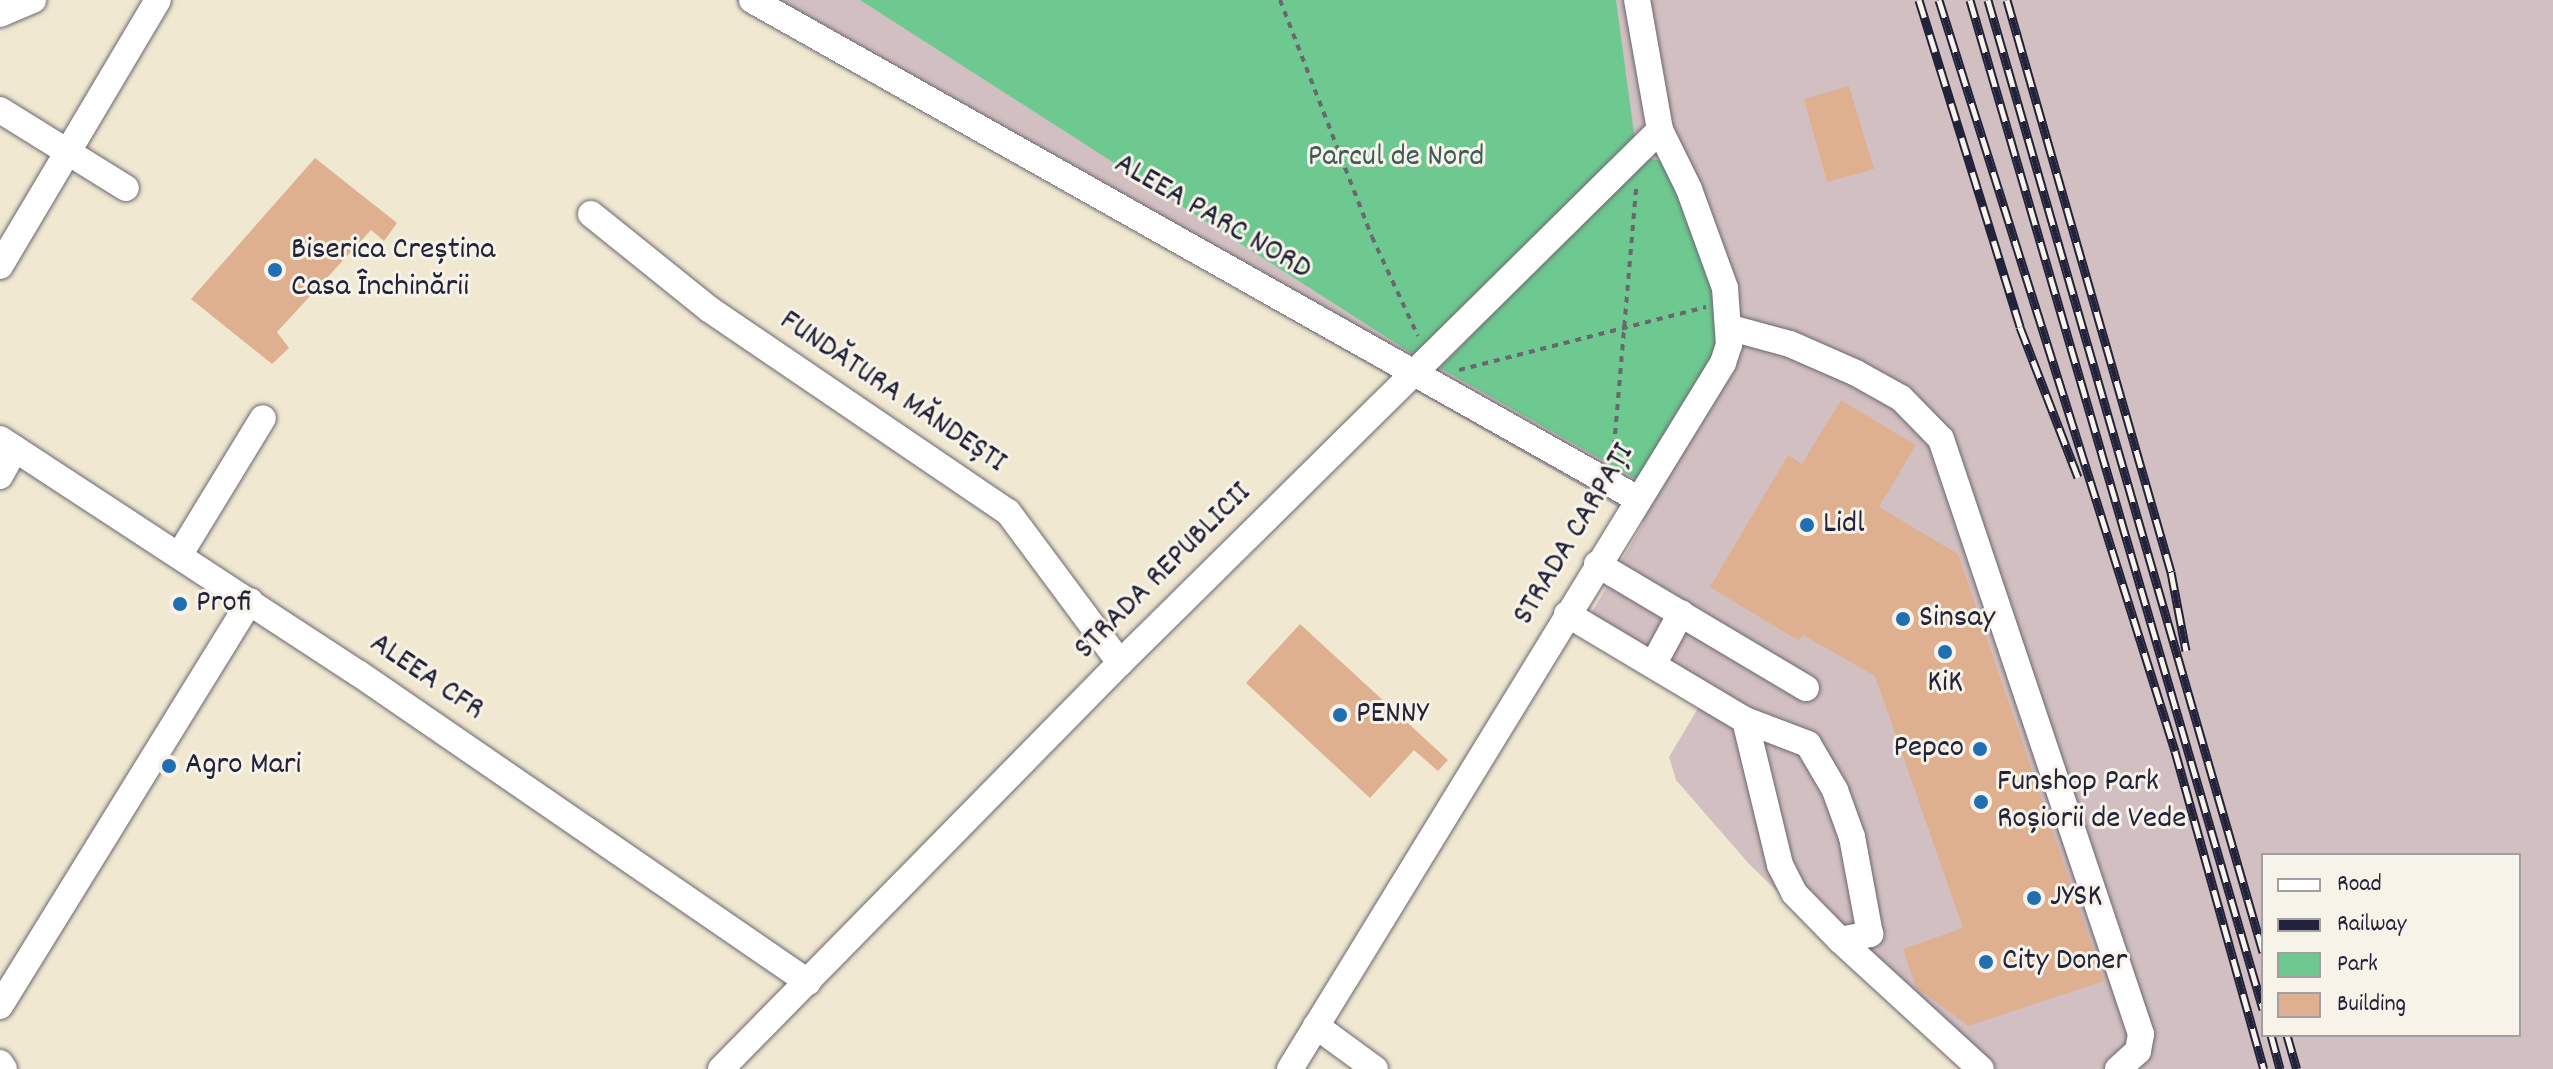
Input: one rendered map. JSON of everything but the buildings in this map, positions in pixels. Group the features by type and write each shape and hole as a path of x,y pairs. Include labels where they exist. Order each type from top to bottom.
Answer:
{"street":[{"path":"0,14 33,0"},
{"path":"0,266 158,0"},
{"name":"ALEEA PARC NORD","path":"752,0 1253,279 1421,367 1636,498"},
{"name":"STRADA CARPAȚI","path":"1290,1069 1636,498 1723,363 1731,328 1728,302 1689,189 1660,130 1637,0"},
{"path":"0,110 126,188"},
{"name":"STRADA REPUBLICII","path":"721,1069 1120,663 1660,130"},
{"name":"FUNDĂTURA MĂNDEȘTI","path":"591,214 709,309 1008,512 1120,663"},
{"path":"1731,328 1832,361 1901,398 1924,416 1957,473 2141,1034 2138,1051 2118,1069"},
{"path":"180,554 263,418"},
{"path":"0,476 8,444"},
{"name":"ALEEA CFR","path":"8,444 250,601 808,982"},
{"path":"1597,564 1806,688"},
{"path":"0,1006 250,601"},
{"path":"1653,665 1681,613"},
{"path":"1567,614 1745,720 1808,744 1835,790 1852,837 1870,934 1840,940"},
{"path":"1745,720 1780,865 1794,893 1840,940 1981,1069"},
{"path":"1316,1026 1375,1069"},
{"path":"0,1063 4,1069"}],"path":[{"path":"1280,0 1421,367 1468,370 1728,302"},
{"path":"1610,483 1626,328 1639,149"}],"shaded area":[{"path":"735,0 2553,0 2553,1069 1990,1069 1839,950 1750,865 1676,780 1669,757 1703,700 1588,619 1644,522"}],"green space":[{"name":"Parcul de Nord","path":"860,0 1616,0 1635,141 1419,358"},
{"path":"1649,159 1664,161 1682,190 1718,304 1720,338 1712,366 1638,480 1440,368 1638,163"}],"railway":[{"path":"1919,0 2020,327 2078,477"},
{"path":"1939,0 2175,751 2264,1069"},
{"path":"1970,0 2261,1002"},
{"path":"1988,0 2261,945"},
{"path":"2007,0 2171,572 2186,651"},
{"path":"2272,1037 2280,1069"},
{"path":"2288,1037 2297,1069"}],"place":[{"name":"Biserica Creștina Casa Închinării","path":"275,270"},
{"name":"Lidl","path":"1807,525"},
{"name":"Profi","path":"180,604"},
{"name":"Sinsay","path":"1903,619"},
{"name":"KiK","path":"1945,652"},
{"name":"PENNY","path":"1340,715"},
{"name":"Pepco","path":"1980,749"},
{"name":"Agro Mari","path":"169,766"},
{"name":"Funshop Park Roșiorii de Vede","path":"1981,802"},
{"name":"JYSK","path":"2034,898"},
{"name":"City Doner","path":"1986,962"}]}
